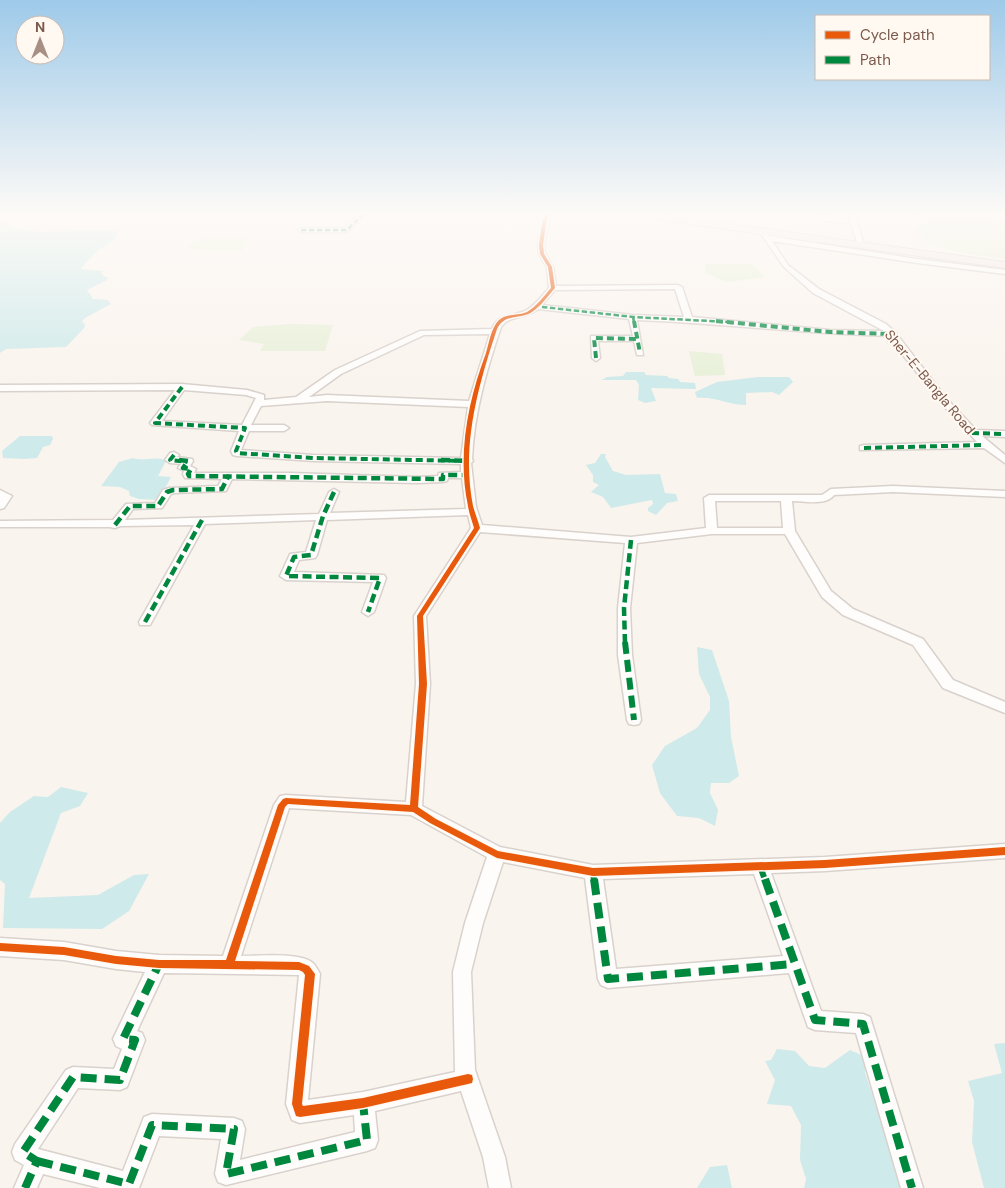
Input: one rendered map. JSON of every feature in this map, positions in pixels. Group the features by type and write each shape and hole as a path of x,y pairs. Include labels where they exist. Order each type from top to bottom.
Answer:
{"street":[{"path":"550,270 553,288"},
{"name":"Sher-E-Bangla Road","path":"791,270 816,291 883,326 892,334 910,359 972,434 1005,460"},
{"path":"993,270 1005,272"},
{"path":"478,528 471,512 467,443 484,362 497,325 504,319 527,312 553,288 678,287 689,320"},
{"path":"534,306 633,317 830,332 892,334"},
{"path":"633,317 640,353"},
{"path":"299,400 338,372 426,332 496,331"},
{"path":"596,358 594,338 637,338"},
{"path":"0,388 36,386 182,387 259,395 262,397 244,428 236,452 314,458 468,461"},
{"path":"182,387 155,423 244,428 284,428"},
{"path":"258,403 327,398 474,404"},
{"path":"972,434 1005,434"},
{"path":"864,448 984,445"},
{"path":"174,455 170,460 188,461 183,468 191,469 188,475 418,480 443,479 443,475 468,474"},
{"path":"116,525 130,506 158,506 167,492 173,490 222,488 230,475"},
{"path":"712,531 708,498 822,498 827,497 831,492 893,489 1005,494"},
{"path":"334,492 323,516 311,555 294,557 286,576 380,578 368,612"},
{"path":"0,493 8,496 0,506"},
{"path":"786,498 789,531 826,594 838,606 861,618 914,639 922,646 948,684 1005,708"},
{"path":"0,524 116,525 202,520 471,512"},
{"path":"145,622 202,520"},
{"path":"478,528 631,540 712,531 789,531"},
{"path":"414,809 423,684 420,616 478,528"},
{"path":"631,540 624,608 625,655 634,720"},
{"path":"229,965 282,805 286,801 414,809 434,822 497,854 593,872 760,866 1005,851"},
{"path":"497,854 474,923 462,972 465,1070 494,1157 500,1188"},
{"path":"760,866 815,1020 863,1024 912,1188"},
{"path":"593,872 608,979 794,964"},
{"path":"0,947 64,951 116,960 159,964 299,966 306,969 310,974 297,1104 300,1112 304,1113 363,1103 468,1079"},
{"path":"159,964 123,1039 135,1040 120,1080 73,1077 23,1152 37,1161 129,1184 152,1125 234,1128 226,1174 367,1140 363,1103"},
{"path":"25,1188 37,1161"}],"green space":[{"path":"706,270 758,270 765,277 727,282 706,273"},
{"path":"289,324 333,325 325,351 260,351 264,344 239,340 253,327"},
{"path":"689,351 722,354 725,375 695,376"}],"water":[{"path":"0,270 97,270 103,271 101,273 104,275 102,276 108,277 107,280 87,290 93,299 108,300 111,304 85,318 82,321 85,327 66,347 6,349 0,353"},
{"path":"626,372 644,372 646,375 667,376 678,379 680,382 695,383 696,389 651,388 656,401 645,403 638,400 639,385 636,380 602,380 607,377 623,376"},
{"path":"758,377 789,377 793,382 779,395 772,392 746,393 746,405 709,398 697,398 695,392 717,382"},
{"path":"20,436 52,436 53,439 50,445 43,447 37,458 3,458 2,451"},
{"path":"601,454 606,454 605,457 613,471 626,475 660,474 665,493 676,494 678,501 667,503 656,515 648,511 648,508 653,504 652,500 611,508 603,497 591,492 599,485 593,482 593,475 586,465 595,463"},
{"path":"133,458 162,459 166,461 158,476 171,477 159,500 139,499 130,496 129,491 120,487 101,486 119,462"},
{"path":"697,647 712,650 729,701 731,737 739,776 729,783 711,783 710,793 718,810 715,826 699,818 677,816 660,793 652,765 665,746 697,728 710,710 710,697 699,674"},
{"path":"61,787 88,793 80,806 61,813 29,898 98,895 134,875 149,874 129,911 102,929 3,928 5,884 0,880 0,823 10,812 34,796 48,797"},
{"path":"1005,1043 1005,1188 984,1188 972,1142 974,1101 968,1081 1002,1073 994,1044"},
{"path":"777,1049 795,1051 809,1066 825,1068 850,1050 868,1058 865,1073 876,1106 887,1129 903,1188 804,1188 806,1179 800,1160 801,1125 791,1106 767,1104 775,1080 765,1061 771,1060"},
{"path":"727,1165 732,1188 697,1188 710,1167"}],"marked path":[{"path":"534,306 633,317 703,320 830,332 892,334"},
{"path":"633,317 640,353"},
{"path":"596,358 594,338 637,339"},
{"path":"182,387 155,423 245,428 236,451 237,453 314,458 468,461"},
{"path":"972,433 1005,434"},
{"path":"864,448 984,445"},
{"path":"174,455 170,460 188,461 183,468 191,469 188,474 189,476 289,476 418,480 443,479 443,475 468,475"},
{"path":"115,525 130,506 158,506 167,492 173,490 222,489 229,475"},
{"path":"334,492 323,516 311,555 294,557 286,576 380,578 368,612"},
{"path":"145,622 202,520"},
{"path":"631,540 624,608 625,655 634,720"},
{"path":"760,866 815,1020 863,1024 912,1188"},
{"path":"593,872 608,979 794,964"},
{"path":"25,1188 37,1161 23,1152 73,1077 120,1080 135,1040 123,1039 159,964"},
{"path":"37,1161 129,1184 152,1125 234,1129 226,1174 367,1140 363,1103"}],"cycle path":[{"path":"414,809 423,684 420,616 477,528 467,485 466,462 471,415 476,391 498,324 508,317 525,314 539,304 553,288 550,270"},
{"path":"229,965 282,805 286,801 414,809 497,854 593,872 825,864 1005,851"},
{"path":"0,947 64,951 116,960 159,964 299,966 306,969 310,974 297,1104 300,1112 363,1103 468,1079"}]}
